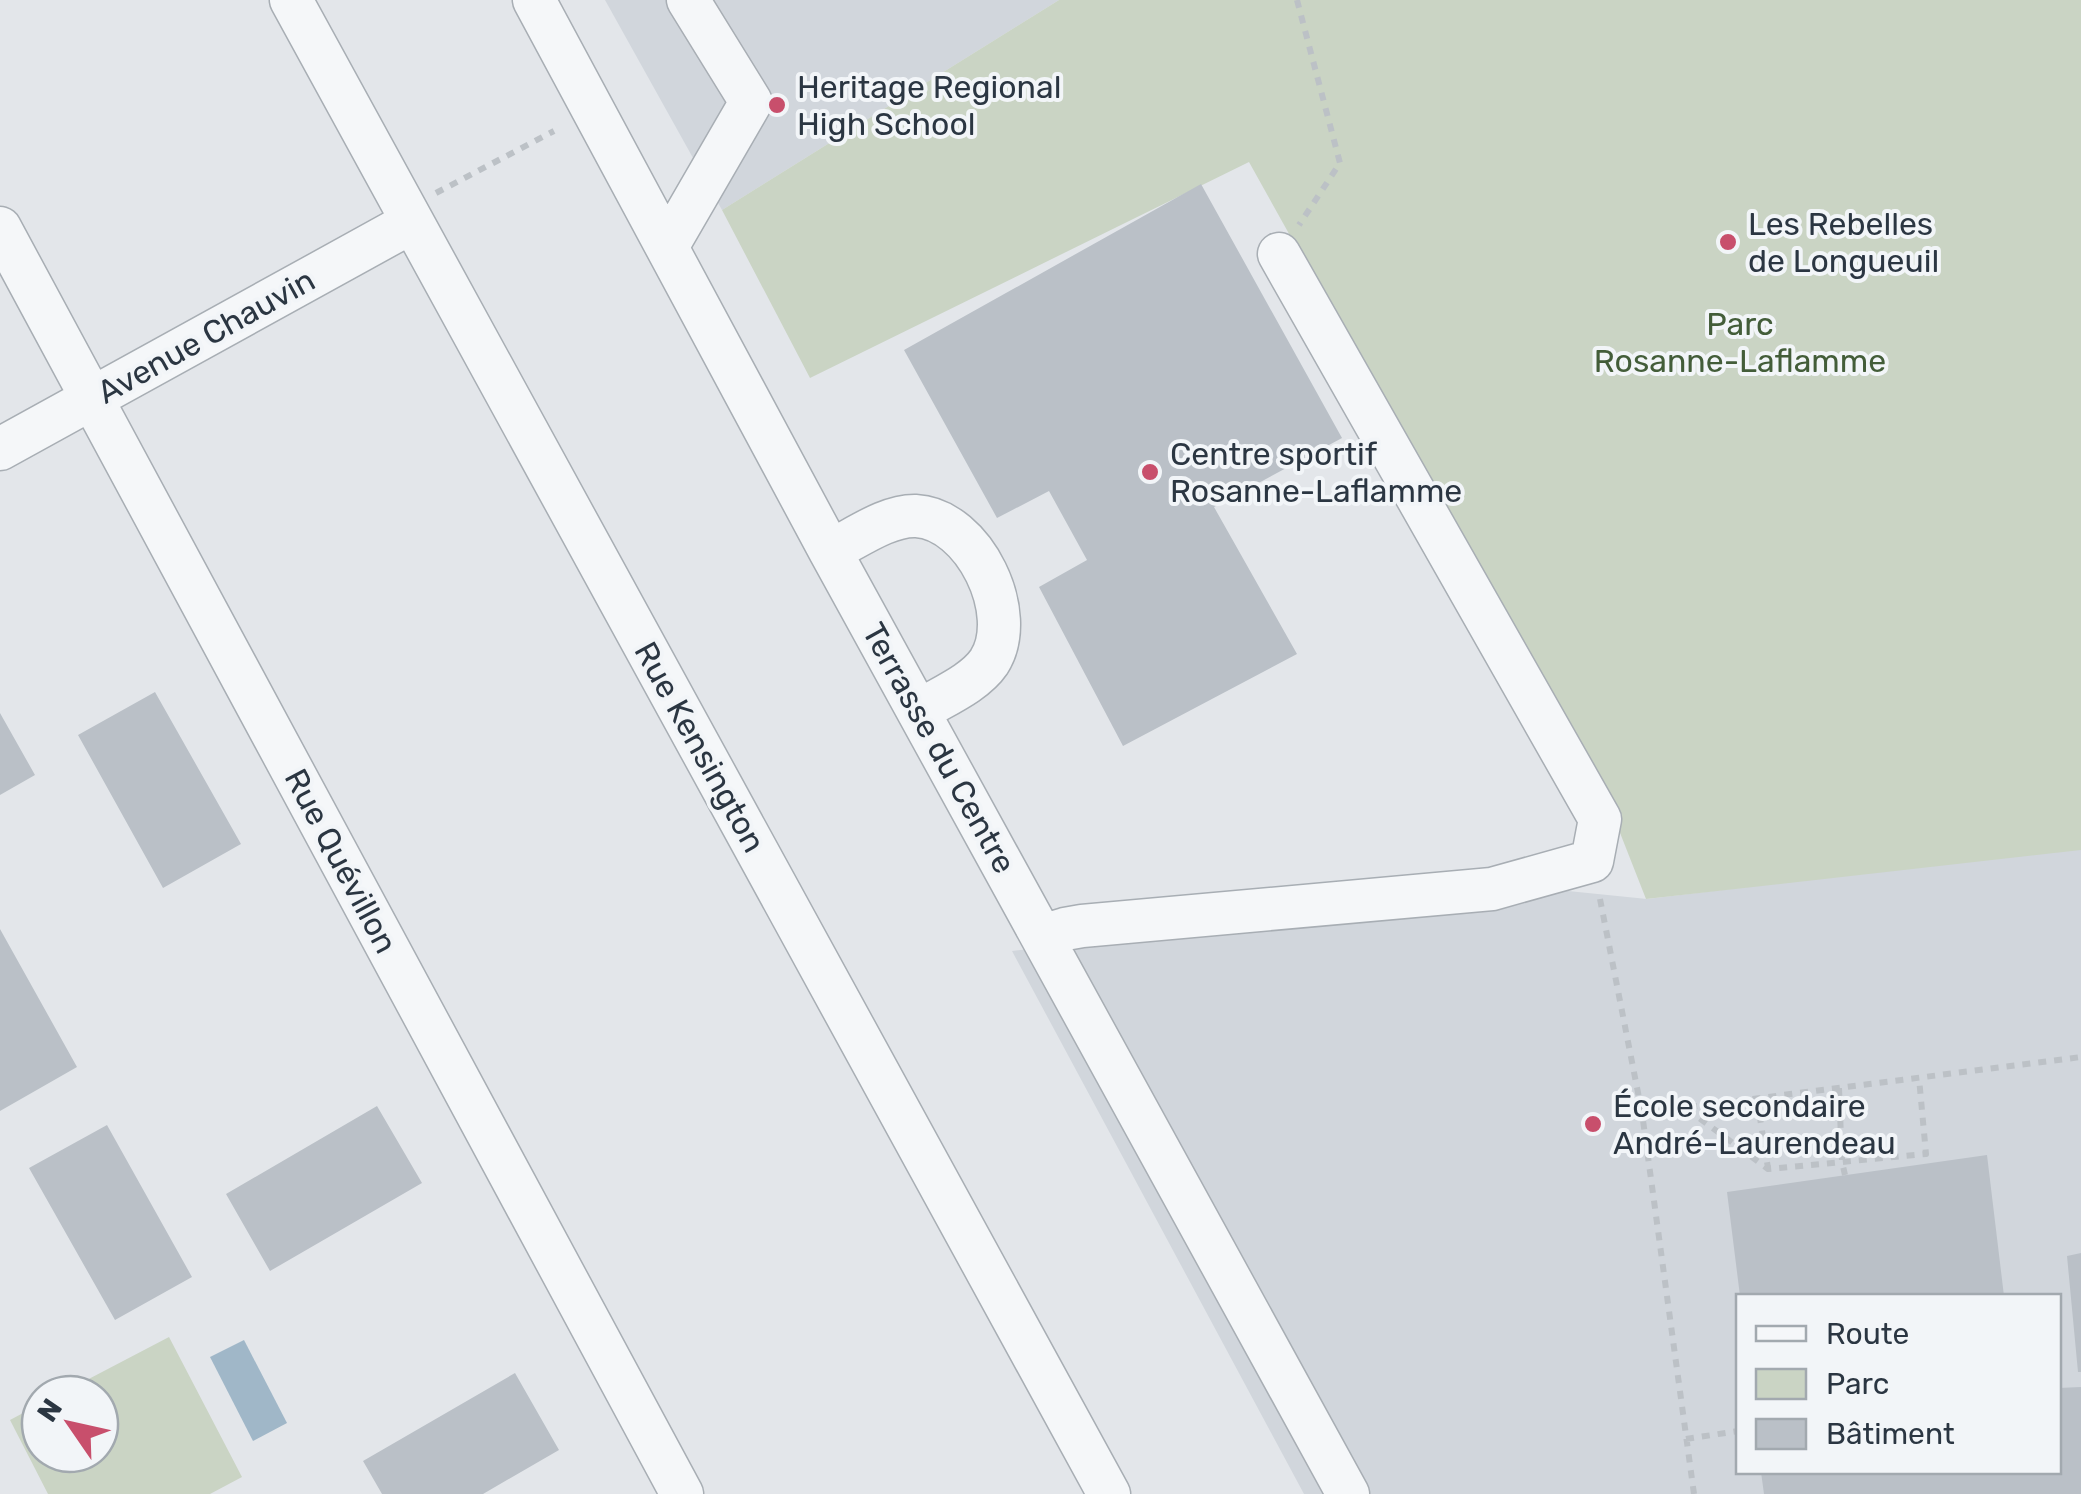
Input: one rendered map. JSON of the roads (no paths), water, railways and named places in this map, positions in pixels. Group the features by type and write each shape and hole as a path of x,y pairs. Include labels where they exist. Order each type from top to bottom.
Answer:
{"street":[{"name":"Rue Kensington","path":"290,0 424,208 1110,1494"},
{"name":"Terrasse du Centre","path":"534,0 830,552 1348,1494"},
{"path":"667,247 752,102 688,0"},
{"name":"Avenue Chauvin","path":"0,450 424,208"},
{"name":"Rue Quévillon","path":"0,228 682,1494"},
{"path":"1042,936 1082,926 1492,889 1592,861 1600,819 1279,254"},
{"path":"830,552 889,522 919,516 960,536 990,582 1000,629 989,661 972,678 919,711"}],"water":[{"path":"244,1340 287,1423 253,1441 210,1357"}],"place":[{"name":"Heritage Regional High School","path":"777,105"},
{"name":"Les Rebelles de Longueuil","path":"1728,242"},
{"name":"Centre sportif Rosanne-Laflamme","path":"1150,472"},
{"name":"École secondaire André-Laurendeau","path":"1593,1124"}],"park label":[{"name":"Parc Rosanne-Laflamme","path":"1740,342"}]}
